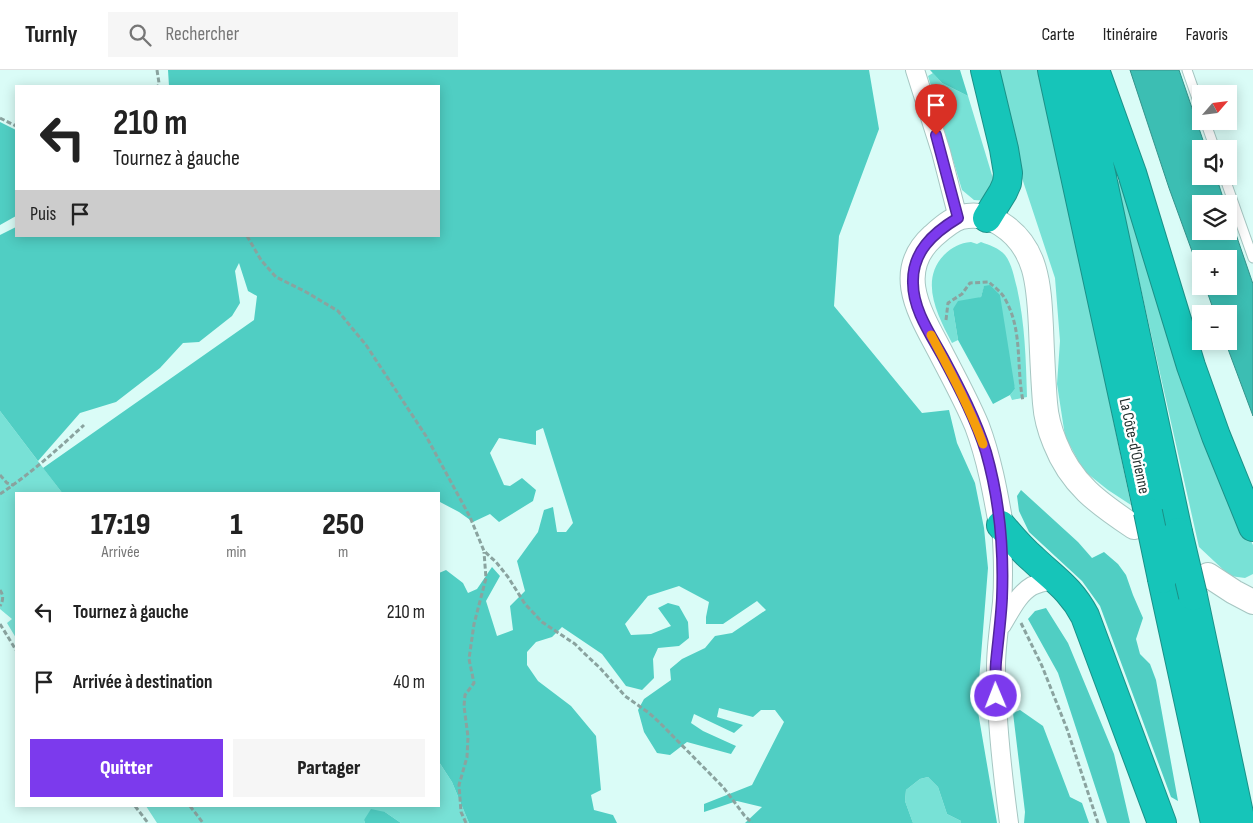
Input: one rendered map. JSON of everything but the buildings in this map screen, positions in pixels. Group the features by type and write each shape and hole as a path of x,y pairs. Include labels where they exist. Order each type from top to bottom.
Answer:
{"highway":[{"path":"985,70 1008,173 1003,192 987,218"},
{"name":"La Côte-d'Orienne","path":"1052,70 1141,519 1162,579 1215,823"},
{"name":"La Côte-d'Orienne","path":"1079,70 1178,532 1200,585 1241,823"},
{"path":"1095,70 1132,174 1191,366 1216,436 1253,527"},
{"path":"1001,525 1017,544 1075,599 1084,616 1162,823"}],"main road":[{"path":"1001,525 992,474 976,425 957,383 921,316 913,292 913,271 921,249 938,232 958,218 976,215 998,222 1016,235 1034,266 1038,281 1040,304 1045,405 1050,428 1062,460 1079,484 1093,498 1114,514 1141,519"},
{"path":"1200,585 1234,592 1253,602"}],"street":[{"path":"915,70 941,152 958,218"},
{"path":"1001,525 1003,573 996,664 997,712 1009,823"},
{"path":"999,630 1021,596 1032,587 1056,579"}],"lane":[{"path":"1187,70 1192,85"},
{"path":"1227,185 1253,258"}],"path":[{"path":"157,70 158,85"},
{"path":"0,118 15,126"},
{"path":"248,237 261,260 276,277 338,311 366,345 426,436 470,517 484,551 486,578 474,624 469,659 474,683 465,696 464,706 468,738 467,757 460,785 461,812 466,823"},
{"path":"0,494 13,486 84,426"},
{"path":"0,475 7,483 13,486"},
{"path":"484,551 496,562 526,604 542,622 575,644 625,696 649,713 723,787 752,823"},
{"path":"0,590 3,601 0,606"},
{"path":"1013,606 1042,666 1067,729 1098,823"},
{"path":"0,624 15,648"},
{"path":"10,639 15,642"},
{"path":"137,807 148,823"},
{"path":"191,807 203,823"}],"shaded area":[{"path":"168,70 869,70 879,129 839,236 834,306 922,413 949,410 957,443 975,483 984,528 988,568 977,706 997,823 961,823 961,821 947,814 938,787 928,777 920,779 906,790 905,801 913,823 745,823 762,807 737,801 704,812 704,804 752,785 784,722 775,710 761,710 753,717 719,708 717,717 743,725 734,733 694,714 691,723 703,731 736,746 731,754 687,742 670,755 657,753 644,732 638,710 644,699 671,680 670,669 682,659 705,648 715,636 732,633 766,610 757,601 723,624 706,624 709,602 679,586 648,596 625,624 631,635 651,634 671,626 658,608 668,603 679,606 688,622 689,638 679,646 658,648 653,659 654,678 642,690 626,686 602,654 562,627 552,637 536,642 527,652 527,665 538,681 571,706 596,736 601,790 591,795 594,810 613,815 617,823 469,823 452,782 440,764 440,573 446,570 463,583 468,593 477,589 492,567 500,576 486,601 497,636 513,630 510,606 525,591 517,561 538,532 544,510 553,507 557,532 566,532 573,523 543,428 536,431 536,445 499,438 490,453 504,485 510,486 522,478 536,490 533,501 499,522 490,514 473,522 440,502 440,492 61,492 43,468 254,320 257,296 248,291 239,263 235,271 240,303 232,316 199,342 183,343 160,368 116,402 80,413 38,461 0,411 0,235 15,228 15,237 440,237 440,85 169,85"},
{"path":"930,70 960,70 968,96 942,83"},
{"path":"994,70 1037,70 1060,167 1131,505 1083,470 1065,436 1057,384 1060,341 1055,278 1020,172"},
{"path":"1130,70 1179,70 1192,108 1192,130 1200,130 1203,140 1192,140 1192,185 1219,185 1222,195 1192,195 1192,240 1237,240 1237,237 1253,284 1253,416 1228,350 1237,350 1237,305 1212,305 1208,295 1237,295 1237,250 1192,251"},
{"path":"933,73 942,83 968,96 995,185 987,201 974,200 962,190 928,76"},
{"path":"0,122 15,130 15,217 0,225"},
{"path":"1121,180 1172,352 1192,409 1214,463 1253,545 1253,574 1245,578 1230,576 1199,547 1117,182"},
{"path":"971,242 977,244 981,242 997,249 1005,255 1011,266 1022,315 1027,397 1012,400 1010,395 1015,389 984,287 981,297 953,309 958,340 952,343 941,322 933,299 932,287 937,265 944,255 953,248 960,244"},
{"path":"990,285 1000,295 1015,389 1010,395 993,404 958,340 953,309 958,301 981,297 984,286"},
{"path":"0,411 61,492 15,492 15,636 7,623 12,619 0,609"},
{"path":"1021,490 1078,542 1092,558 1104,552 1118,564 1126,575 1143,618 1136,639 1140,654 1150,664 1156,680 1178,801 1171,797 1100,606 1082,581 1029,532 1019,511 1017,496"},
{"path":"1046,608 1068,643 1114,754 1130,823 1107,823 1058,673 1028,619 1035,611"},
{"path":"1020,710 1043,726 1070,797 1082,803 1089,823 1024,823 1025,812 1013,713"},
{"path":"440,764 452,782 469,823 401,823 385,812 364,820 365,823 157,823 147,807 440,807"},
{"path":"928,777 938,787 947,814 961,821 961,823 913,823 905,801 906,790 920,779"},
{"path":"371,809 385,812 401,823 365,823 364,820"}],"slow traffic":[{"path":"931,335 957,383 983,444"}],"route":[{"path":"936,135 958,218 938,232 921,249 913,271 913,292 921,316 957,383 976,425 992,474 1001,525 1003,552 1002,600 996,664 996,696"}]}
